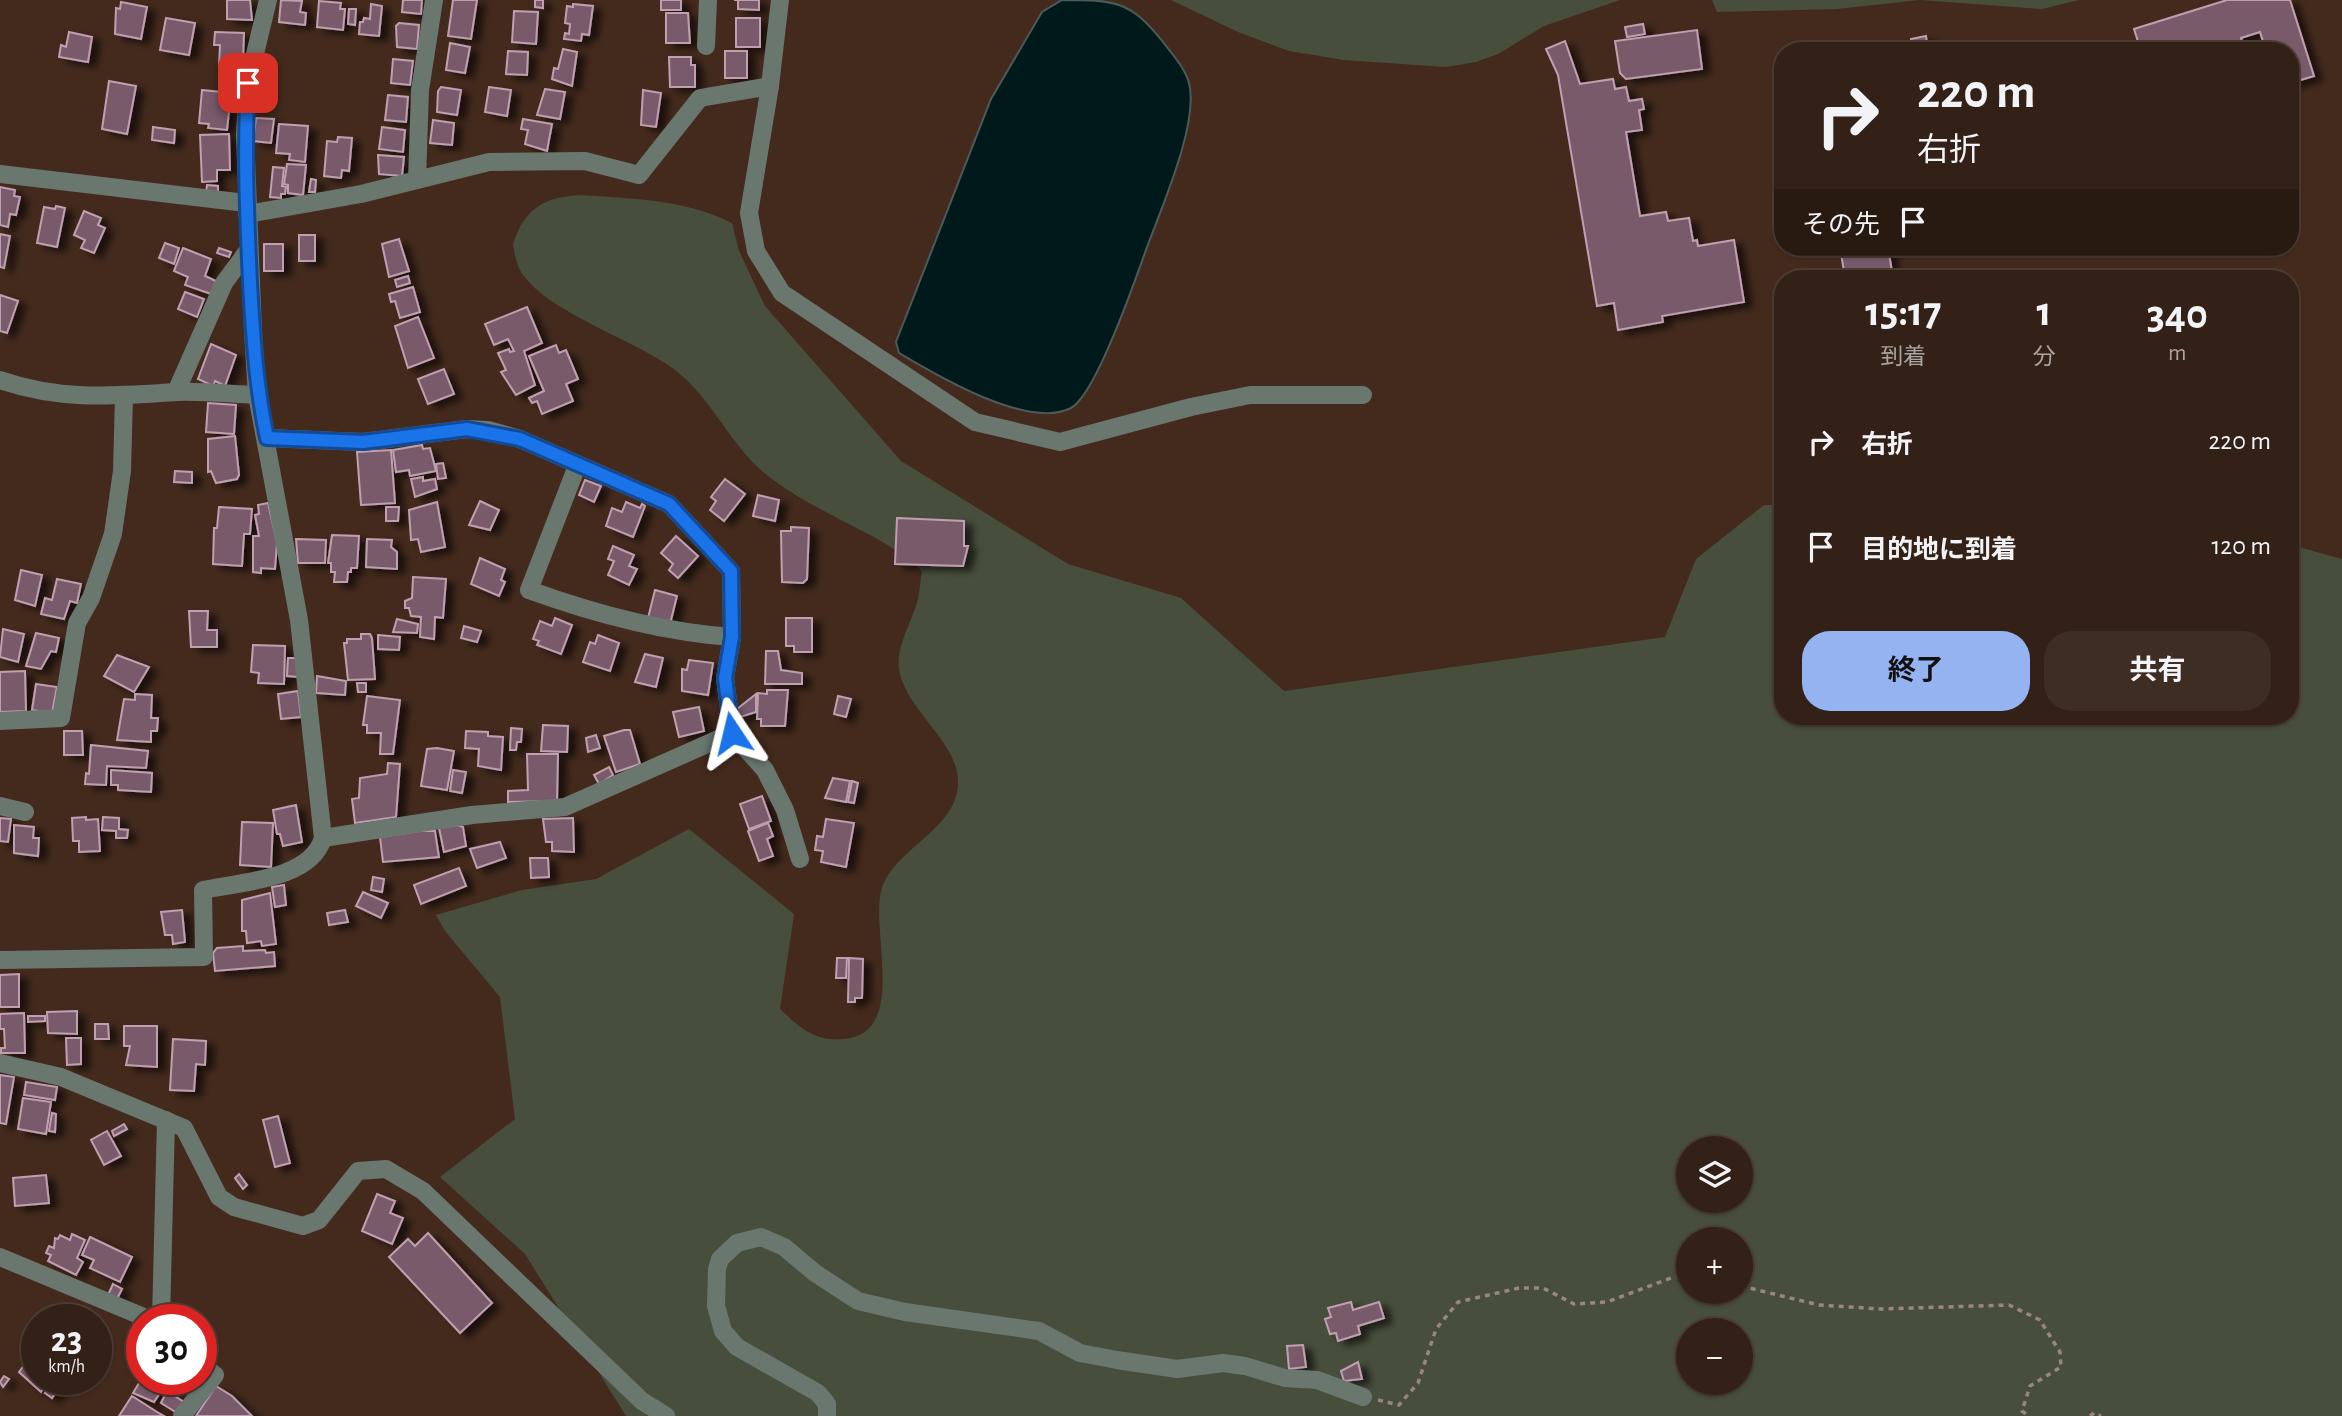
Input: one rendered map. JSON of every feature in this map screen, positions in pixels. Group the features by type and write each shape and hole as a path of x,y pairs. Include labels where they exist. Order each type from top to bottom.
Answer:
{"street":[{"path":"0,960 204,957 203,890 293,871 319,852 323,838 299,620 257,394 245,135 248,83 268,0"},
{"path":"417,180 419,90 434,0"},
{"path":"706,46 708,0"},
{"path":"780,0 770,86 749,214 756,251 782,293 975,422 1060,442 1191,407 1250,395 1363,395"},
{"path":"0,174 247,209 361,194 489,162 585,161 639,175 700,98 770,86"},
{"path":"176,392 224,283 249,249"},
{"path":"0,380 30,390 63,396 124,396 176,392 257,394"},
{"path":"0,721 61,718 77,623 91,598 113,534 122,471 124,396"},
{"path":"267,438 363,442 467,429 488,430 520,439 669,504 731,571 732,637 725,678 732,733 765,770 785,810 800,859"},
{"path":"577,466 529,590 593,613 687,634 732,637"},
{"path":"323,838 472,815 565,807 732,733"},
{"path":"0,806 25,812"},
{"path":"0,1063 61,1077 184,1128 219,1197 234,1206 303,1226 319,1220 358,1171 386,1169 414,1185 642,1401 666,1416"},
{"path":"161,1304 166,1120"},
{"path":"827,1416 827,1404 818,1393 737,1347 723,1331 716,1306 717,1269 720,1259 737,1243 761,1237 784,1247 815,1273 858,1301 905,1312 1039,1331 1080,1353 1116,1360 1177,1369 1223,1363 1245,1366 1285,1378 1317,1380 1363,1397"},
{"path":"0,1257 126,1310"},
{"path":"182,1416 199,1395"}],"path":[{"path":"1363,1397 1399,1405 1418,1382 1436,1329 1458,1302 1519,1288 1543,1288 1574,1304 1607,1302 1676,1276"},
{"path":"1753,1289 1832,1306 1881,1309 2009,1305 2040,1320 2060,1352 2061,1367 2030,1386 2022,1411 2029,1416"},
{"path":"2090,1416 2094,1413 2101,1416"}],"green space":[{"path":"1171,0 1620,0 1544,26 1498,54 1476,62 1446,67 1344,60 1289,51 1238,32"},
{"path":"1712,0 1920,0 1837,9 1717,12"},
{"path":"1920,0 2079,0 2042,9"},
{"path":"581,195 639,199 696,209 732,223 739,251 765,306 901,461 1068,564 1181,598 1284,691 1665,637 1696,559 1764,505 1774,505 1774,725 2299,725 2299,547 2342,559 2342,1416 626,1416 525,1254 440,1177 515,1119 500,997 445,931 436,915 522,890 596,879 689,829 794,914 780,1009 794,1022 817,1036 844,1039 864,1032 876,1018 882,998 879,903 883,885 891,871 949,811 956,796 958,780 949,752 911,698 899,669 900,651 916,607 922,572 915,563 898,551 789,491 757,467 697,391 668,365 570,313 535,288 519,268 513,245 523,222 530,213 546,202"}],"water":[{"path":"1062,0 1108,2 1120,5 1141,18 1181,67 1189,83 1191,101 1183,146 1175,171 1112,340 1091,383 1081,399 1071,408 1053,413 1031,412 1007,406 958,386 899,353 896,342 991,99 1042,12"}],"building":[{"path":"227,0 250,0 252,20 227,19"},
{"path":"281,0 302,1 300,12 306,13 305,25 279,22"},
{"path":"403,0 422,0 421,14 402,12"},
{"path":"453,0 477,0 471,39 448,36"},
{"path":"535,0 543,0 543,8 535,7"},
{"path":"661,0 681,0 681,10 661,10"},
{"path":"738,0 759,0 759,10 738,9"},
{"path":"2227,0 2290,0 2314,76 2299,81 2299,42 2263,42 2260,32 2241,38 2242,42 2138,42 2134,29"},
{"path":"319,1 341,3 340,9 345,9 343,30 317,27"},
{"path":"121,2 147,7 141,39 115,34 116,8 120,9"},
{"path":"371,4 382,6 379,36 359,34 360,22 363,22 364,18 370,19"},
{"path":"573,4 593,6 589,35 582,34 581,41 564,39 565,33 569,34 570,24 565,23 567,6 573,7"},
{"path":"349,9 356,9 355,25 348,24"},
{"path":"514,11 538,12 536,44 512,42"},
{"path":"666,13 688,13 690,43 666,43"},
{"path":"166,18 195,23 189,55 160,50"},
{"path":"736,18 760,18 760,47 736,47"},
{"path":"399,23 419,25 417,49 397,47 396,26"},
{"path":"1643,24 1645,34 1627,37 1625,27"},
{"path":"1697,30 1702,69 1626,79 1620,73 1615,41"},
{"path":"69,32 92,37 88,62 59,57 61,45 66,47"},
{"path":"215,32 244,33 243,61 236,61 236,66 219,65 220,45 214,45"},
{"path":"1926,36 1927,42 1912,42 1911,39"},
{"path":"1565,41 1580,84 1613,79 1615,89 1626,87 1629,101 1642,99 1644,109 1639,110 1642,130 1626,132 1640,216 1666,212 1668,221 1689,218 1693,241 1697,240 1698,246 1734,240 1744,302 1662,316 1663,322 1618,330 1614,303 1597,306 1558,75 1546,49"},
{"path":"450,43 470,47 465,73 446,70"},
{"path":"563,49 577,52 572,86 552,79 554,68 558,69"},
{"path":"508,51 528,52 527,75 506,74"},
{"path":"725,51 747,51 747,78 725,78"},
{"path":"669,57 691,57 691,65 695,65 695,87 670,87"},
{"path":"393,59 413,61 410,85 391,83"},
{"path":"109,81 136,86 127,134 102,129"},
{"path":"441,87 461,90 457,115 437,112 438,91"},
{"path":"489,87 511,90 507,116 485,112"},
{"path":"545,89 565,92 560,119 537,115"},
{"path":"202,90 231,93 227,130 208,128 209,124 199,123"},
{"path":"643,90 661,93 656,127 641,125"},
{"path":"388,95 408,97 406,122 385,120"},
{"path":"256,118 274,119 271,143 253,141"},
{"path":"523,119 552,124 547,151 525,144 528,130 521,129"},
{"path":"433,120 454,123 452,145 430,143"},
{"path":"279,124 308,126 305,162 289,160 290,154 276,153"},
{"path":"153,127 175,130 174,143 152,140"},
{"path":"382,127 405,130 403,152 379,149"},
{"path":"229,134 230,170 217,170 217,181 202,182 200,135"},
{"path":"338,137 352,138 349,171 342,170 341,178 324,176 327,141 337,142"},
{"path":"378,155 404,157 402,176 379,174"},
{"path":"287,164 306,165 303,195 288,193 288,185 284,184"},
{"path":"273,167 284,168 282,186 286,187 281,198 270,197"},
{"path":"311,179 316,180 315,192 309,192"},
{"path":"207,185 218,186 218,193 206,192"},
{"path":"0,187 15,190 14,196 20,197 16,215 10,214 8,227 0,225"},
{"path":"56,206 65,208 57,247 37,243 44,207 55,209"},
{"path":"84,211 101,218 98,225 105,228 94,253 81,248 85,240 74,235"},
{"path":"0,234 10,236 4,268 0,267"},
{"path":"299,235 315,235 315,261 299,261"},
{"path":"399,239 409,271 389,277 382,244"},
{"path":"165,243 179,248 174,264 159,258"},
{"path":"264,244 283,244 283,271 264,271"},
{"path":"183,248 211,259 205,276 216,281 211,294 185,285 188,277 174,271"},
{"path":"219,248 231,252 229,257 217,253"},
{"path":"1841,256 1889,256 1892,270 1844,270"},
{"path":"408,276 410,283 397,287 395,280"},
{"path":"413,287 420,312 400,318 395,301 391,302 389,294"},
{"path":"185,292 204,299 197,317 178,309"},
{"path":"0,295 18,301 7,333 0,331"},
{"path":"527,307 542,343 524,351 535,385 516,395 501,372 506,370 498,353 509,349 510,352 514,351 508,339 494,345 485,324"},
{"path":"418,317 434,358 408,368 395,326"},
{"path":"211,344 236,355 225,386 215,381 213,386 198,379"},
{"path":"556,345 559,353 566,350 578,379 566,384 573,401 542,414 537,401 532,403 529,398 544,391 529,356"},
{"path":"444,369 454,394 428,404 418,379"},
{"path":"208,403 236,405 234,434 206,432"},
{"path":"235,436 239,475 237,479 216,483 211,471 208,472 208,439"},
{"path":"422,445 423,449 430,448 436,471 410,476 409,470 396,472 393,450"},
{"path":"391,450 395,503 361,505 357,452"},
{"path":"443,463 446,478 438,479 436,464"},
{"path":"175,471 192,472 192,483 174,482"},
{"path":"423,477 423,481 435,479 437,489 415,497 411,479"},
{"path":"725,479 745,494 724,521 710,510 716,501 711,497"},
{"path":"585,480 601,486 594,502 579,495"},
{"path":"758,495 779,500 775,521 753,516"},
{"path":"480,501 499,510 490,530 469,525"},
{"path":"437,502 445,547 421,552 418,539 411,540 409,510"},
{"path":"626,502 640,508 642,504 645,506 633,537 606,526 612,508 622,512"},
{"path":"268,503 277,543 275,569 261,568 261,573 253,572 253,536 259,536 255,515 259,514 258,505"},
{"path":"219,507 252,509 250,534 244,534 242,566 213,564 214,528 217,528"},
{"path":"386,507 399,507 398,521 386,521"},
{"path":"897,518 964,521 964,546 968,546 963,566 895,564"},
{"path":"791,527 809,528 807,579 803,583 782,582 781,531 791,531"},
{"path":"332,535 359,536 357,568 351,568 351,572 348,572 347,582 334,582 335,572 331,572 331,563 328,563"},
{"path":"676,536 698,556 678,578 669,570 673,564 661,553"},
{"path":"296,539 326,540 325,563 298,563"},
{"path":"367,539 392,540 391,547 397,552 397,569 366,567"},
{"path":"613,546 634,555 629,566 637,569 629,585 608,575 614,561 608,559"},
{"path":"480,558 505,569 501,580 505,582 499,596 471,584"},
{"path":"21,570 42,575 35,606 15,600"},
{"path":"413,577 446,579 443,618 435,617 434,639 420,637 421,617 411,616 409,608 405,608 405,601 412,598"},
{"path":"57,579 81,584 77,603 70,601 64,619 41,614 45,598 52,600"},
{"path":"655,590 677,596 670,624 648,618"},
{"path":"189,611 208,611 207,630 217,630 217,647 191,647"},
{"path":"555,618 572,625 561,654 537,645 539,641 533,639 540,621 552,626"},
{"path":"786,618 812,618 812,652 794,652 794,646 786,646"},
{"path":"397,619 418,624 417,633 393,632"},
{"path":"464,626 481,631 477,642 461,638"},
{"path":"3,629 24,634 18,662 0,657"},
{"path":"36,633 59,638 56,652 51,651 41,669 26,666"},
{"path":"361,634 370,634 372,638 375,679 348,680 344,643 347,643 347,639 361,639"},
{"path":"378,635 400,637 399,650 378,649"},
{"path":"598,635 619,643 610,671 583,662 590,642 595,644"},
{"path":"253,645 285,646 284,684 258,683 259,673 251,672"},
{"path":"766,651 778,651 781,670 802,673 802,684 765,684"},
{"path":"645,654 663,658 656,687 635,682"},
{"path":"117,655 149,667 134,692 104,676"},
{"path":"288,658 296,658 298,677 287,676"},
{"path":"689,660 713,663 708,695 682,691 682,669 687,670"},
{"path":"25,671 26,711 0,712 0,672"},
{"path":"317,676 346,681 345,695 316,693"},
{"path":"357,683 366,683 366,692 358,692"},
{"path":"36,684 57,687 52,713 32,710"},
{"path":"767,690 788,690 785,726 761,726 761,719 757,719 758,693 767,694"},
{"path":"298,691 301,717 281,719 278,694"},
{"path":"135,694 152,695 151,718 158,718 157,731 151,731 151,742 117,740 124,699 135,700"},
{"path":"756,694 756,712 737,718 737,709"},
{"path":"367,696 400,700 393,754 380,754 381,733 367,733 367,725 363,725"},
{"path":"838,696 851,699 846,717 834,714"},
{"path":"699,707 704,731 679,737 673,712"},
{"path":"543,725 568,726 567,752 541,751"},
{"path":"511,728 522,729 521,742 517,742 516,750 510,750"},
{"path":"630,730 640,764 616,772 604,736"},
{"path":"64,731 82,731 83,755 64,755"},
{"path":"466,731 488,732 488,736 503,737 501,770 478,766 479,749 465,748"},
{"path":"596,735 600,748 588,752 586,738"},
{"path":"91,745 148,751 146,768 107,766 106,785 85,784 86,773 89,774"},
{"path":"427,749 454,751 447,790 421,786"},
{"path":"527,754 558,754 557,801 508,802 508,791 528,790"},
{"path":"388,763 400,764 396,817 355,823 352,799 359,798 360,778 387,774"},
{"path":"609,767 613,775 599,784 594,775"},
{"path":"111,770 152,773 151,792 118,790 118,785 111,785"},
{"path":"453,770 466,772 462,793 450,791"},
{"path":"833,778 850,781 846,802 825,798"},
{"path":"852,781 858,783 854,803 848,802"},
{"path":"762,796 771,821 749,829 740,804"},
{"path":"296,805 302,842 283,846 280,834 277,834 273,810"},
{"path":"86,817 86,820 98,819 100,851 79,852 79,841 73,841 72,818"},
{"path":"103,817 119,818 119,829 128,830 127,838 116,838 116,831 102,830"},
{"path":"0,818 11,819 8,842 0,841"},
{"path":"573,818 574,852 552,851 552,842 546,842 543,819"},
{"path":"826,819 854,823 846,867 821,862 823,851 815,850 817,836 823,837"},
{"path":"242,822 273,823 271,867 240,865"},
{"path":"768,823 773,836 767,839 773,856 759,861 748,831"},
{"path":"14,825 34,827 33,838 39,838 38,856 14,853"},
{"path":"457,825 463,827 466,846 444,852 439,828"},
{"path":"435,831 439,857 383,862 380,837"},
{"path":"500,842 506,858 477,868 470,849"},
{"path":"530,858 548,858 549,877 531,878"},
{"path":"459,868 466,886 421,904 414,885"},
{"path":"373,877 384,879 382,892 371,890"},
{"path":"284,885 286,905 275,907 272,887"},
{"path":"363,892 388,903 381,918 356,906"},
{"path":"270,893 276,944 262,946 261,941 247,943 246,931 242,931 242,900"},
{"path":"182,910 185,942 173,944 172,935 165,935 161,912"},
{"path":"345,910 348,922 329,925 327,913"},
{"path":"243,946 243,951 274,952 275,966 215,971 213,953 217,948"},
{"path":"837,958 847,958 846,978 836,978"},
{"path":"849,958 863,959 862,998 855,998 855,1002 848,1002"},
{"path":"19,974 19,1007 0,1007 0,975"},
{"path":"77,1011 77,1034 48,1033 47,1012"},
{"path":"24,1013 25,1053 1,1053 1,1048 5,1048 4,1029 0,1029 0,1014"},
{"path":"28,1016 45,1016 45,1021 28,1022"},
{"path":"95,1024 108,1024 109,1039 95,1039"},
{"path":"124,1026 157,1026 157,1067 126,1065 130,1046 124,1046"},
{"path":"66,1038 81,1038 81,1064 67,1065"},
{"path":"173,1039 206,1041 205,1065 196,1064 194,1091 170,1090"},
{"path":"0,1075 14,1077 6,1124 0,1123"},
{"path":"26,1082 57,1087 55,1100 24,1095"},
{"path":"23,1098 51,1102 46,1134 18,1129"},
{"path":"52,1113 56,1114 55,1132 49,1131"},
{"path":"278,1116 290,1163 275,1167 263,1120"},
{"path":"124,1124 127,1129 114,1136 112,1131"},
{"path":"107,1131 121,1156 104,1165 91,1140"},
{"path":"239,1174 247,1185 243,1189 235,1178"},
{"path":"46,1175 49,1203 15,1206 13,1178"},
{"path":"377,1194 395,1201 390,1213 403,1218 392,1244 362,1231"},
{"path":"428,1233 492,1303 460,1333 389,1257 408,1239 415,1246"},
{"path":"72,1234 85,1240 77,1258 83,1262 76,1275 48,1261 51,1255 46,1253 49,1246 54,1248 55,1238 58,1239 60,1235 70,1240"},
{"path":"90,1237 132,1257 120,1282 90,1268 94,1260 82,1255"},
{"path":"113,1284 122,1289 117,1299 108,1295"},
{"path":"1351,1302 1353,1310 1379,1302 1384,1318 1358,1326 1360,1334 1338,1341 1336,1333 1330,1334 1325,1319 1331,1317 1328,1308"},
{"path":"1303,1345 1306,1367 1289,1369 1287,1346"},
{"path":"1358,1362 1362,1379 1344,1381 1341,1371"},
{"path":"4,1376 9,1379 3,1387 0,1382"},
{"path":"217,1387 232,1396 252,1416 196,1416 210,1395 217,1395"},
{"path":"138,1395 159,1395 154,1402"},
{"path":"165,1395 173,1395 184,1402 177,1413 161,1403"},
{"path":"132,1396 157,1412 164,1416 119,1416"}],"route":[{"path":"248,83 245,135 246,203 257,394 267,438 363,442 467,429 488,430 520,439 669,504 699,540 731,571 732,637 725,678 732,733"}]}
